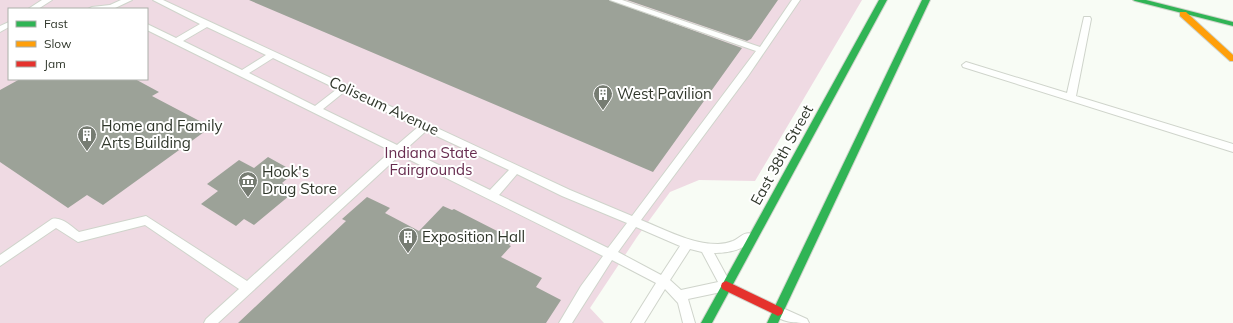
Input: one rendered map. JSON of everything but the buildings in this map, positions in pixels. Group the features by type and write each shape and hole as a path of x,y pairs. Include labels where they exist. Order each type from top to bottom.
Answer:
{"main road":[{"name":"East 38th Street","path":"706,323 883,0"},
{"path":"772,323 926,0"},
{"path":"1137,0 1233,24"},
{"path":"1181,11 1233,59"},
{"path":"726,286 778,311"}],"lane":[{"path":"34,8 48,0"},
{"path":"109,8 128,0"},
{"name":"Coliseum Avenue","path":"157,0 345,87 516,169 687,244 706,248 722,248 746,240 759,226"},
{"path":"614,0 761,50"},
{"path":"565,323 585,290 610,254 761,50 796,0"},
{"path":"1071,98 1087,19"},
{"path":"176,42 207,23"},
{"path":"148,28 610,254 663,282 680,295 685,306 689,323"},
{"path":"242,74 273,54"},
{"path":"966,65 1233,148"},
{"path":"316,110 345,87"},
{"path":"210,323 425,126"},
{"path":"491,196 516,169"},
{"path":"0,261 56,222 78,237 146,220 248,288"},
{"path":"637,323 687,244"},
{"path":"680,295 726,286 706,248"},
{"path":"778,311 803,323"}],"green space":[{"name":"Indiana State Fairgrounds","path":"0,0 862,0 755,181 699,180 670,192 637,237 590,308 604,323 0,323"}],"traffic: fast":[{"path":"706,323 883,0"},
{"path":"772,323 926,0"},
{"path":"1137,0 1233,24"}],"traffic: slow":[{"path":"1183,14 1233,59"}],"traffic: jam":[{"path":"726,286 778,311"}],"place":[{"name":"West Pavilion","path":"603,111"},
{"name":"Home and Family Arts Building","path":"87,152"},
{"name":"Hook's Drug Store","path":"248,198"},
{"name":"Exposition Hall","path":"408,254"}]}
